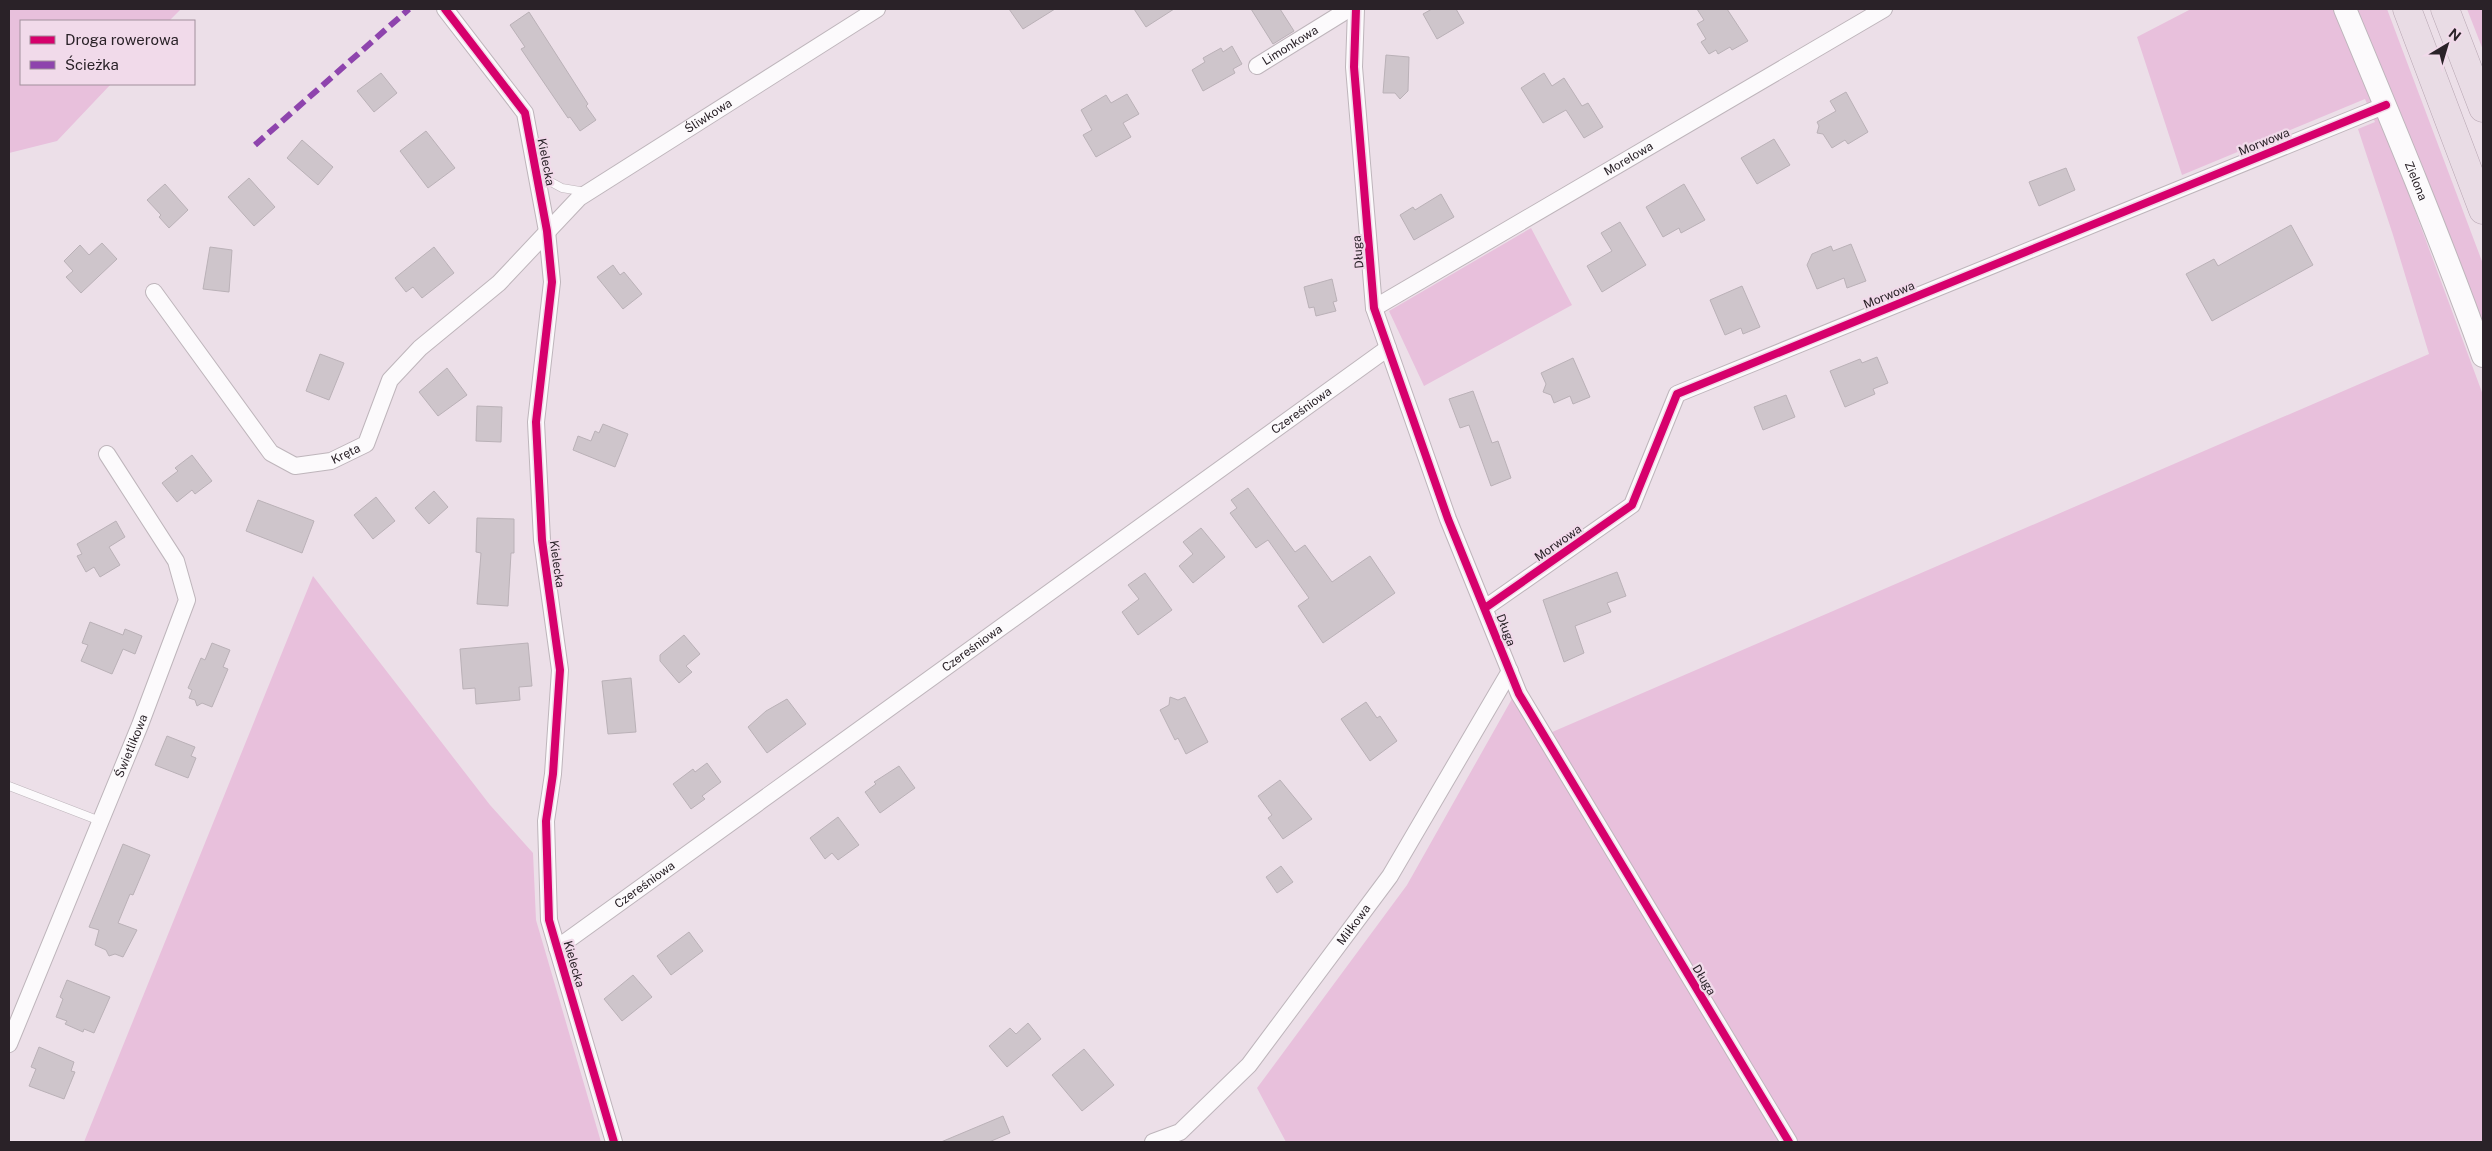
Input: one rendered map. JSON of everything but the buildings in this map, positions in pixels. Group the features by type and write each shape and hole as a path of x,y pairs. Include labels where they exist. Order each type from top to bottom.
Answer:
{"highway":[{"path":"2407,9 2483,210"},
{"path":"2445,9 2483,108"}],"street":[{"name":"Kielecka","path":"446,9 525,113 548,231 552,282 536,422 542,540 560,670 554,774 546,821 549,920 614,1142"},
{"name":"Śliwkowa","path":"548,231 587,192 877,9"},
{"name":"Limonkowa","path":"1257,66 1349,9"},
{"name":"Długa","path":"1356,9 1354,67 1374,308 1448,519 1519,694 1789,1142"},
{"name":"Morelowa","path":"1374,308 1884,9"},
{"name":"Zielona","path":"2345,9 2456,279 2483,356"},
{"name":"Morwowa","path":"1485,608 1632,505 1677,394 2386,105"},
{"name":"Kręta","path":"154,292 271,453 295,466 331,461 366,444 390,380 420,348 499,283 548,231"},
{"name":"Czereśniowa","path":"558,948 1388,348"},
{"name":"Świetlikowa","path":"10,1035 100,821 187,600 176,561 107,454"},
{"name":"Miłkowa","path":"1153,1142 1180,1132 1249,1065 1390,876 1510,671"}],"lane":[{"path":"536,174 562,188 587,192"},
{"path":"9,786 100,821"}],"shaded area":[{"path":"9,9 181,9 170,20 20,20 20,85 110,85 57,141 9,153"},
{"path":"2191,9 2333,9 2384,127 2483,395 2483,1142 1286,1142 1257,1088 1407,885 1513,697 1536,739 2429,354 2358,129 2375,122 2365,99 2182,175 2137,37"},
{"path":"2357,9 2387,9 2483,264 2483,333 2440,215"},
{"path":"2467,9 2483,9 2483,50"},
{"path":"1531,228 1572,305 1424,386 1389,311"},
{"path":"313,576 490,805 533,853 536,920 601,1142 84,1142"}],"marked path":[{"path":"255,145 409,9"}],"cycle path":[{"path":"445,9 525,113 547,231 552,282 536,422 542,540 560,670 553,774 546,821 549,920 614,1142"},
{"path":"1356,9 1354,67 1374,308 1448,519 1519,694 1789,1142"},
{"path":"1485,608 1632,505 1677,394 2386,105"}]}
